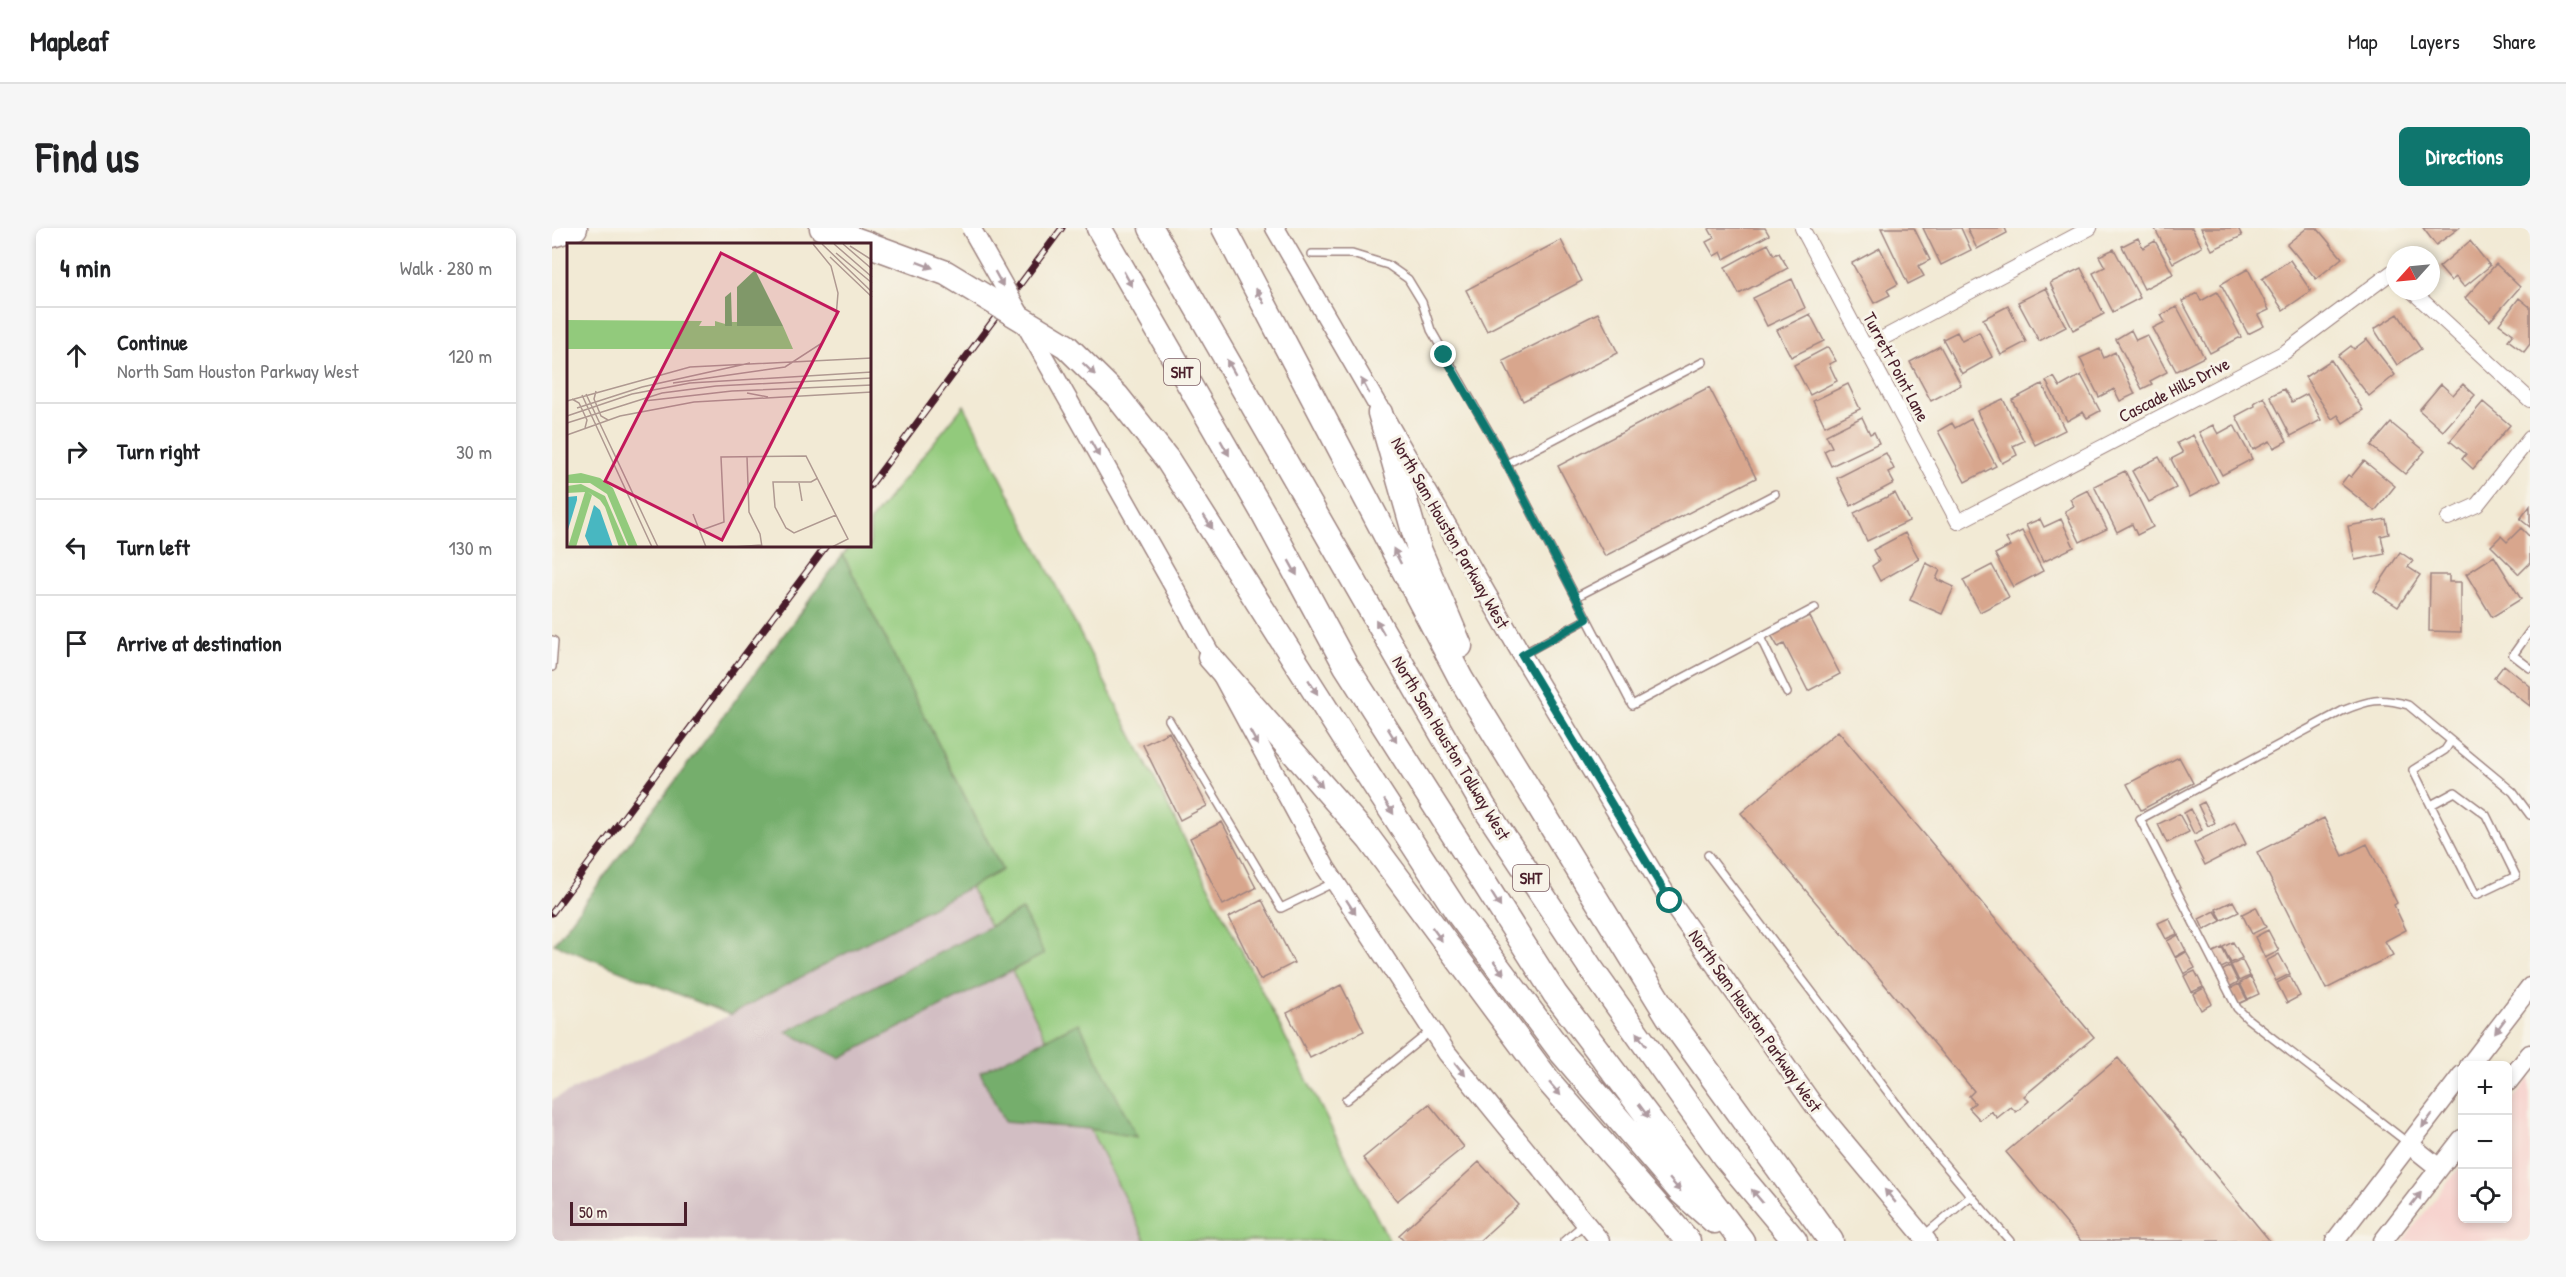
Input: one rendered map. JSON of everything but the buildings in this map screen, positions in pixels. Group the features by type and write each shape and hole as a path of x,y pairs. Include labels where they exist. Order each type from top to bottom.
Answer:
{"highway":[{"path":"552,235 575,228"},
{"path":"822,228 863,243"},
{"name":"SHT","path":"1099,228 1265,516 1346,666 1555,994 1743,1241"},
{"name":"North Sam Houston Tollway West","path":"1151,228 1484,807 1590,967 1724,1156 1795,1241"},
{"path":"1224,228 1461,679 1668,1016 1830,1241"},
{"path":"872,246 946,273 1066,346 1117,396 1167,459 1457,912 1562,1053 1681,1192 1737,1241"},
{"path":"1380,412 1419,549 1471,673 1759,1141"},
{"path":"1210,657 1369,839 1550,1083 1688,1241"}],"main road":[{"path":"971,228 1178,594 1210,657 1335,882 1446,1053 1600,1241"},
{"name":"North Sam Houston Parkway West","path":"1275,228 1522,655 1670,901 1813,1104 1925,1239"},
{"path":"2472,1061 2530,987"},
{"path":"2512,1077 2530,1054"},
{"path":"2335,1241 2458,1081"},
{"path":"2409,1144 2439,1168"},
{"path":"2383,1241 2458,1145"}],"street":[{"name":"Turrett Point Lane","path":"1802,228 1959,522"},
{"path":"1866,347 2090,228"},
{"name":"Cascade Hills Drive","path":"1959,522 2285,352 2386,276"},
{"path":"2422,300 2530,400"},
{"path":"2448,518 2477,504 2530,438"}],"lane":[{"path":"1312,254 1352,254 1388,265 1408,279 1422,302 1431,330 1506,464 1632,705 1815,608"},
{"path":"1506,464 1703,362"},
{"path":"1576,597 1775,494"},
{"path":"1522,655 1587,619"},
{"path":"2530,632 2512,655 2530,668"},
{"path":"1760,637 1787,693"},
{"path":"552,640 554,641 552,667"},
{"path":"2409,1144 2248,1019 2237,1008 2140,819 2342,711 2367,700 2388,699 2408,705 2513,792 2530,815"},
{"path":"1169,720 1281,908 1335,882"},
{"path":"2431,805 2455,792 2486,815 2516,876 2476,895 2413,770 2445,750 2451,741"},
{"path":"1708,855 1925,1141 2010,1241"},
{"path":"1346,1100 1432,1030"},
{"path":"1925,1239 1971,1196"},
{"path":"1564,1241 1585,1223"}],"shaded area":[{"path":"970,887 1146,1241 552,1241 552,1100 730,1015"},
{"path":"2530,1077 2530,1241 2403,1241 2458,1169 2458,1223 2512,1223 2512,1101"}],"green space":[{"path":"964,405 1389,1241 1146,1241 1090,1129 1136,1136 1079,1023 1046,1039 1012,971 1044,954 1022,910 990,926 970,887 1002,870 843,555 848,548 872,548 872,519"},
{"path":"843,555 1002,870 730,1015 554,944"},
{"path":"1022,910 1044,954 840,1058 786,1032"},
{"path":"1079,1023 1137,1137 1090,1129 1004,1122 980,1072"}],"railway":[{"path":"872,483 1062,228"},
{"path":"552,913 825,548"}],"route":[{"path":"1444,355 1496,444 1587,619 1522,655 1670,901"}]}
